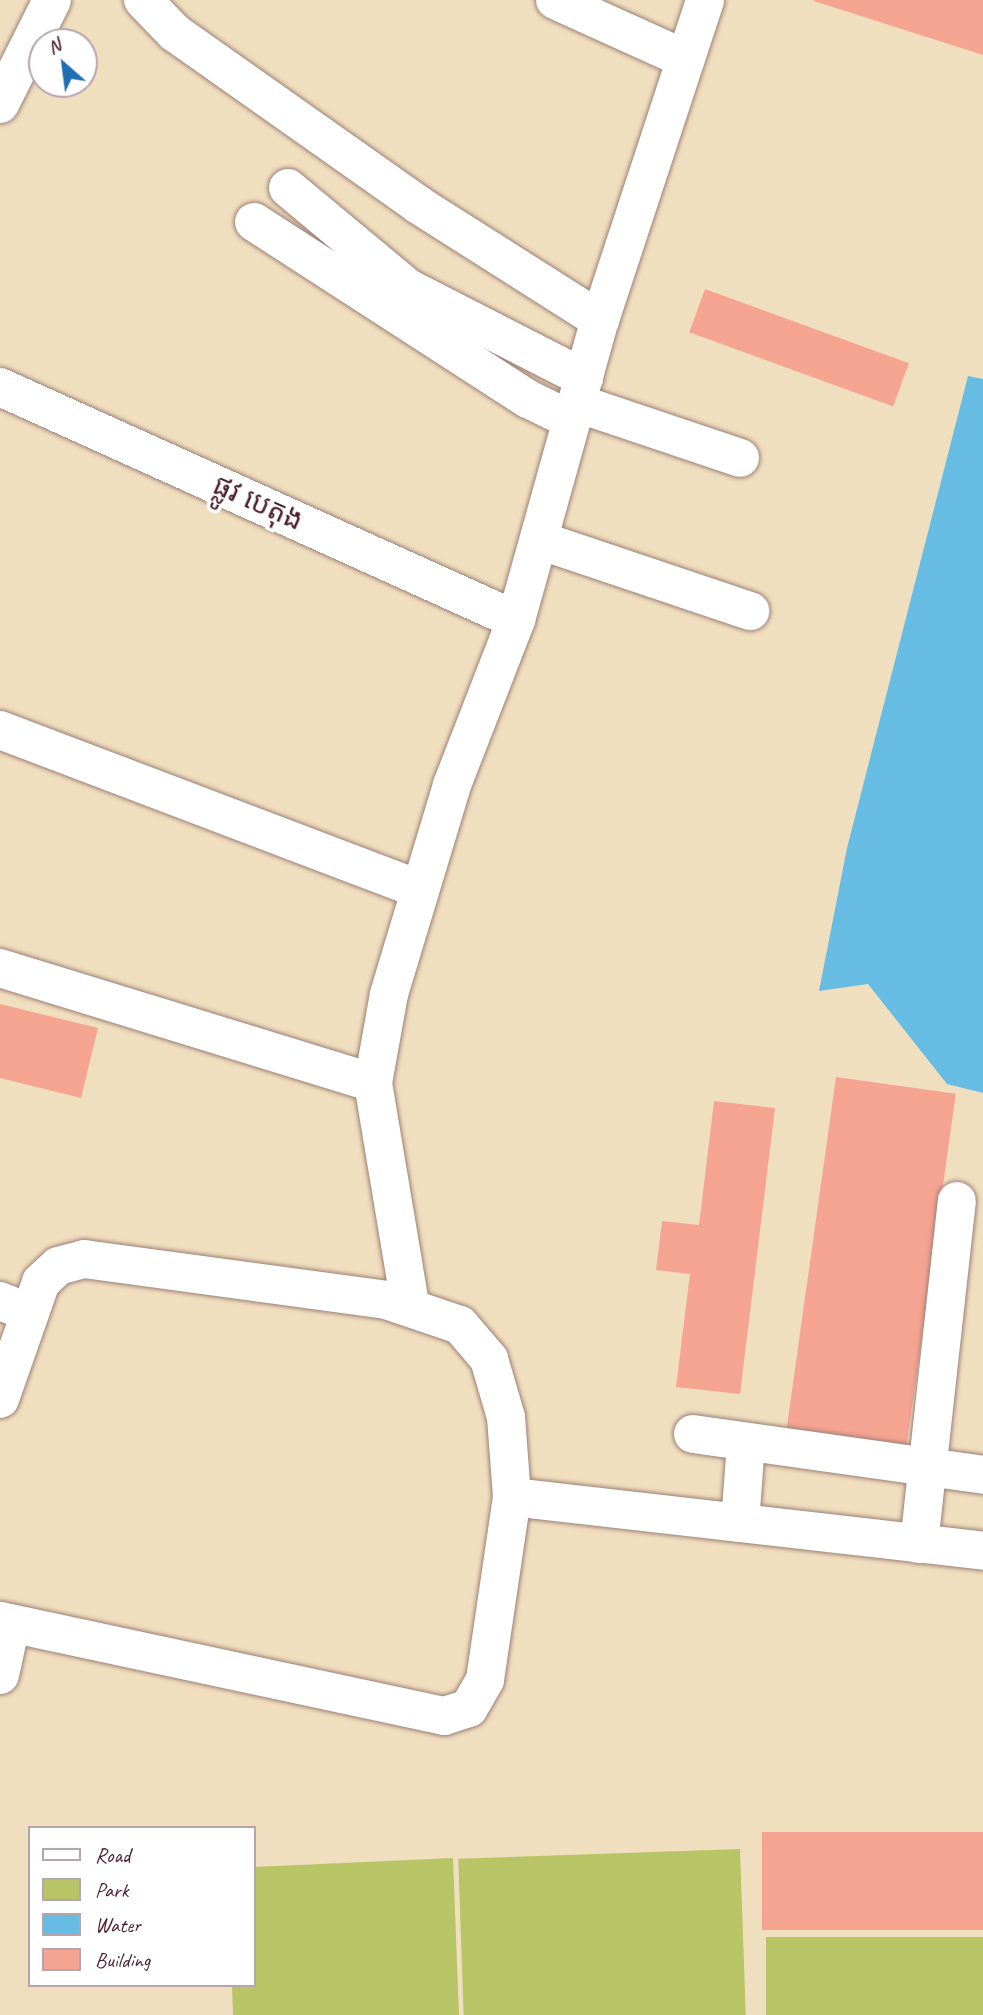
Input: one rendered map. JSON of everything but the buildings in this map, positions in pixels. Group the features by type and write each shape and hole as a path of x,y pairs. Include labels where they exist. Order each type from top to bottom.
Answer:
{"street":[{"path":"0,104 52,0"},
{"path":"143,0 174,33 416,204 600,320"},
{"path":"555,0 685,59"},
{"path":"410,1304 373,1083 418,889 516,620 600,320 705,0"},
{"path":"288,188 408,288 577,400 740,458"},
{"path":"254,222 527,399 577,400"},
{"name":"ផ្លូវ បេតុង","path":"0,387 516,620"},
{"path":"539,540 750,611"},
{"path":"0,730 418,889"},
{"path":"0,968 373,1083"},
{"path":"919,1544 925,1468 957,1200"},
{"path":"0,1399 15,1307 58,1266 84,1259 410,1304 460,1325 489,1359 506,1417 512,1497 485,1680 469,1708 444,1717 6,1623 0,1675"},
{"path":"693,1434 746,1444 983,1475"},
{"path":"740,1523 746,1444"},
{"path":"512,1497 983,1551"}],"green space":[{"path":"740,1849 746,2015 464,2015 458,1859"},
{"path":"453,1858 459,2015 233,2015 232,1987 256,1987 256,1867"},
{"path":"766,1937 983,1937 983,2015 766,2015"}],"water":[{"path":"968,376 983,379 983,1093 947,1084 868,984 819,991 847,848"}]}
